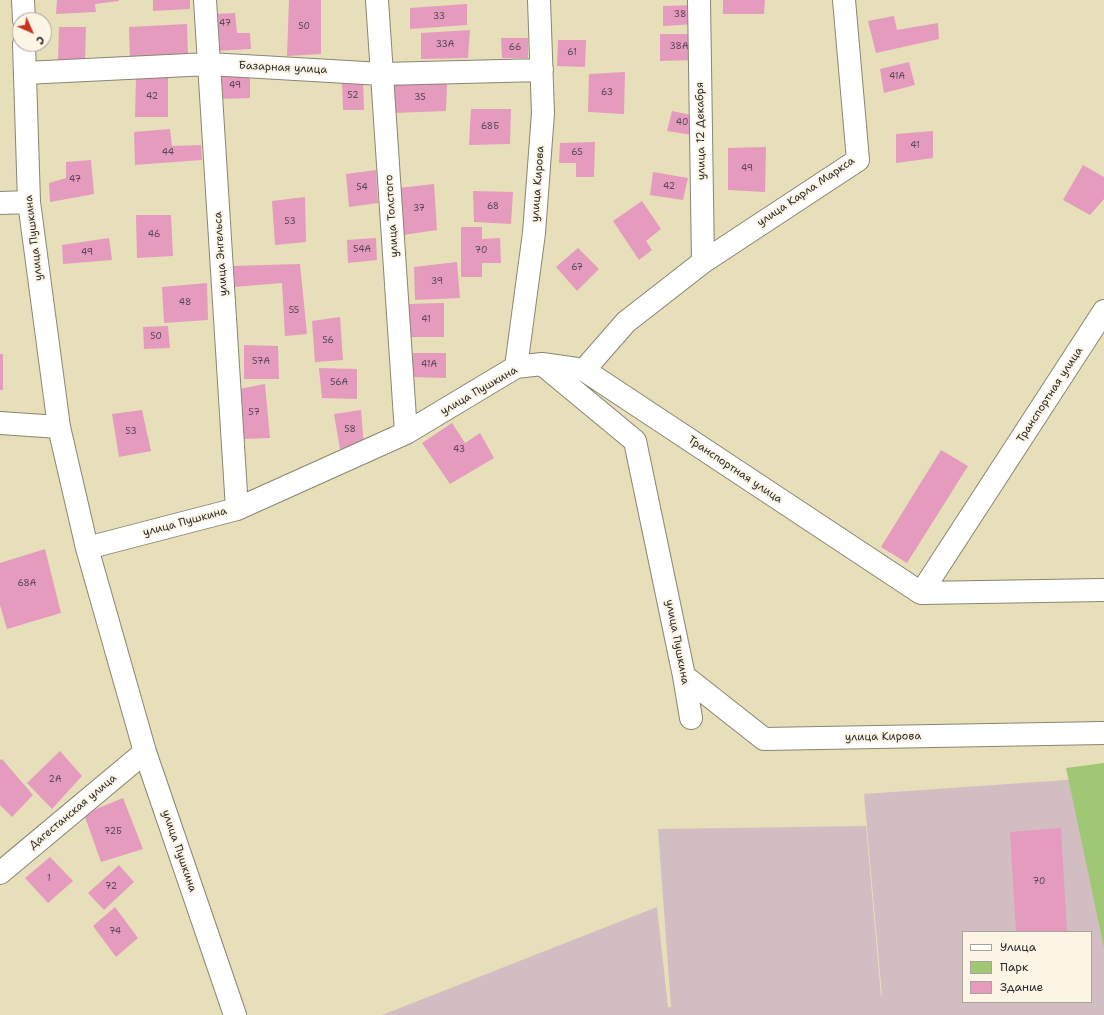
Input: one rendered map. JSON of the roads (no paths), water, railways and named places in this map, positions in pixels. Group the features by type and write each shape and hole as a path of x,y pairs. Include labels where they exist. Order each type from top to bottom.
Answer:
{"street":[{"path":"23,0 24,12"},
{"name":"улица Энгельса","path":"204,0 238,509"},
{"name":"улица Толстого","path":"377,0 406,433"},
{"name":"улица Кирова","path":"516,367 534,233 543,113 539,0"},
{"name":"улица 12 Декабря","path":"699,0 703,262"},
{"name":"улица Карла Маркса","path":"703,262 858,160 844,0"},
{"name":"улица Пушкина","path":"24,52 29,202 59,427 86,548 145,752 235,1015"},
{"name":"Базарная улица","path":"25,73 209,64 382,74 542,70"},
{"path":"0,203 29,202"},
{"path":"584,370 626,322 703,262"},
{"name":"Транспортная улица","path":"542,364 584,370 921,593 1103,315"},
{"name":"улица Пушкина","path":"86,548 238,509 406,433 516,367 542,364 635,441 684,676 691,718"},
{"path":"0,423 59,427"},
{"path":"921,593 1104,590"},
{"name":"улица Кирова","path":"684,676 764,740 1104,733"},
{"name":"Дагестанская улица","path":"0,873 145,752"}]}
